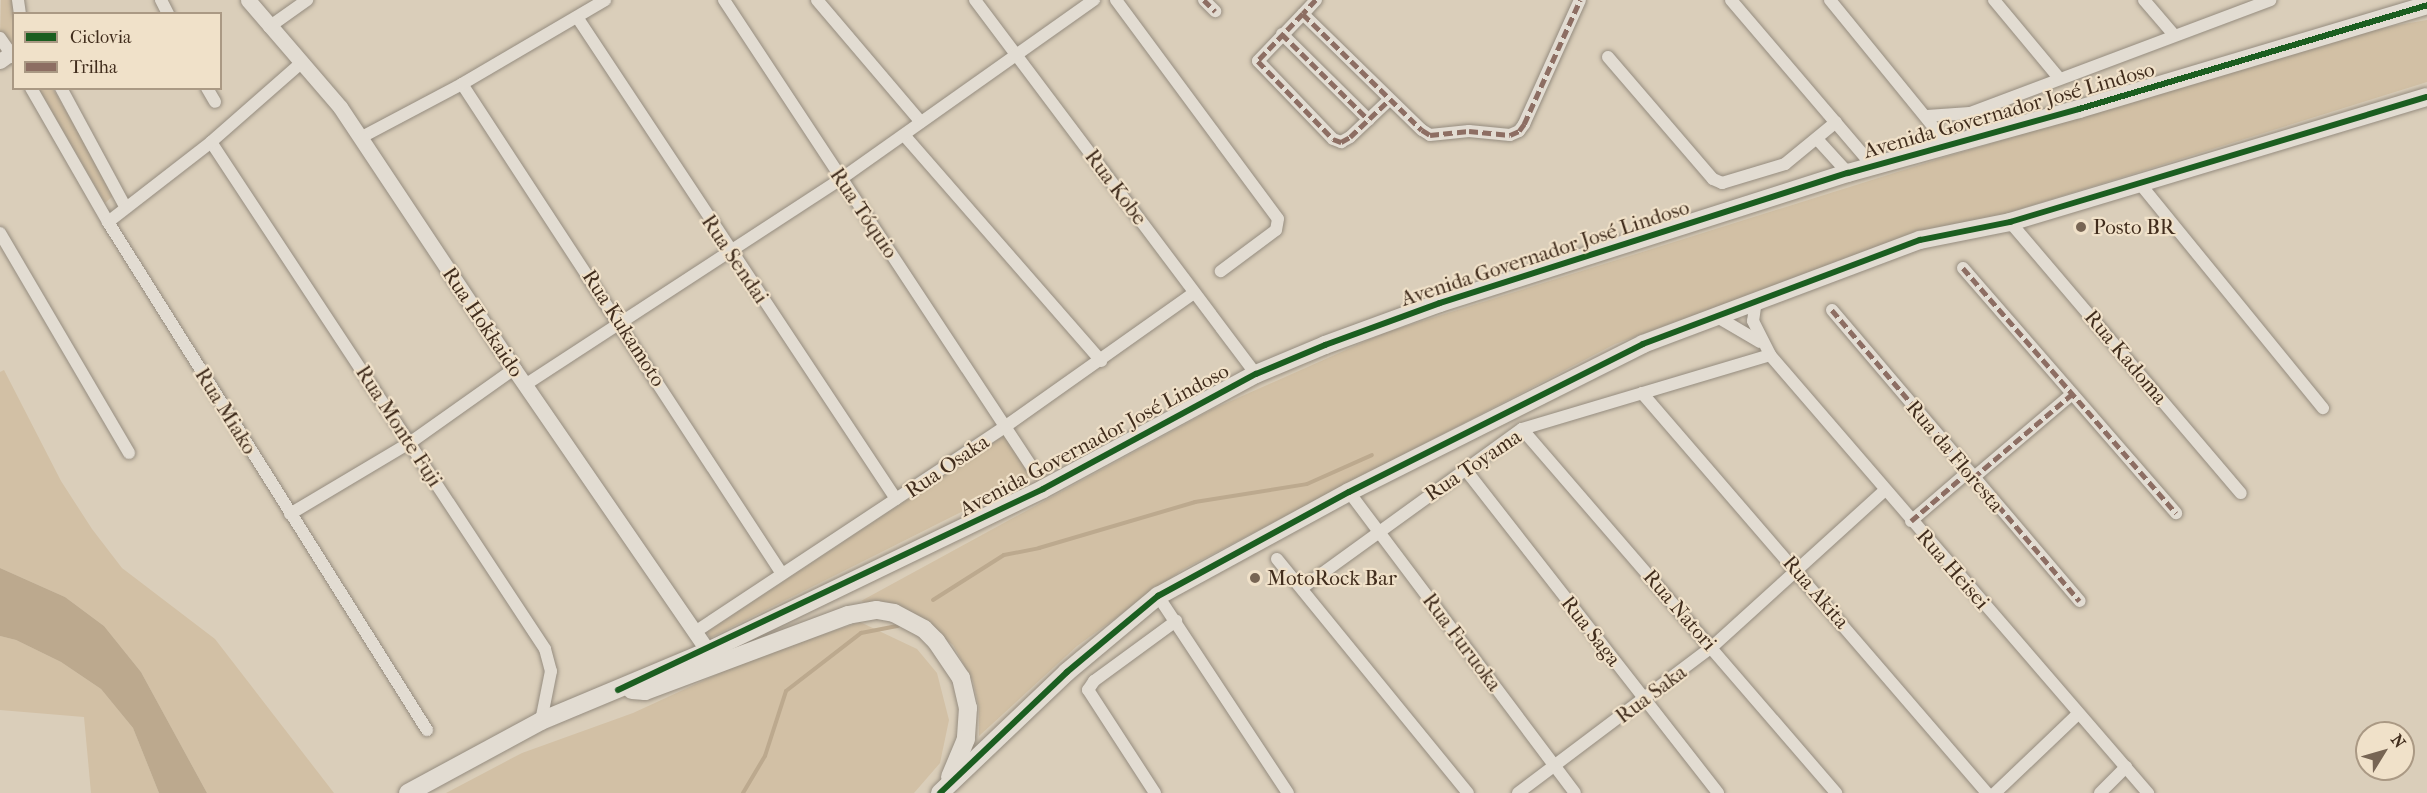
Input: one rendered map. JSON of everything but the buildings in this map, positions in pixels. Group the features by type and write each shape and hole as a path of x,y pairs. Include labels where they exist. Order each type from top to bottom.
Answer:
{"main road":[{"name":"Avenida Governador José Lindoso","path":"408,793 541,720 708,651 1043,489 1256,374 1440,303 1848,173 1950,146 2427,6"},
{"path":"940,793 1067,672 1158,596 1349,492 1643,344 1713,314 1920,240 2010,222 2141,185 2427,97"},
{"path":"618,690 645,691 848,615 877,610 894,613 924,629 936,640 961,678 968,708 966,739 956,769 940,793"}],"street":[{"name":"Rua Hokkaido","path":"248,0 269,27 302,62 360,138 514,369 708,651"},
{"path":"269,27 307,0"},
{"path":"360,138 462,84 605,0"},
{"name":"Rua Tóquio","path":"724,0 1033,469"},
{"path":"817,0 921,122"},
{"name":"Rua Kobe","path":"975,0 1256,374"},
{"path":"525,385 841,179 1018,56 1094,0"},
{"path":"1116,0 1278,219 1276,230 1221,271"},
{"path":"1204,0 1215,11"},
{"path":"1316,0 1258,61 1317,124 1341,142 1369,120 1389,99"},
{"path":"1303,14 1389,99 1430,135 1469,131 1510,135 1520,131 1580,0"},
{"path":"1731,0 1873,166"},
{"path":"1830,0 1950,146"},
{"path":"1994,0 2059,78"},
{"path":"2144,0 2174,35"},
{"path":"1927,116 1970,113 2270,0"},
{"name":"Rua Sendai","path":"577,17 896,499"},
{"path":"1282,34 1369,120"},
{"path":"0,38 8,58"},
{"path":"1608,57 1713,179 1722,183 1785,164 1836,122"},
{"path":"108,222 211,142 302,62"},
{"name":"Rua Kukamoto","path":"462,84 621,322 782,574"},
{"name":"Rua Miako","path":"32,90 108,222 427,730"},
{"path":"62,90 126,208"},
{"path":"208,90 215,102"},
{"path":"1970,113 1974,138"},
{"path":"904,135 1101,361"},
{"path":"1817,139 1848,173"},
{"name":"Rua Monte Fuji","path":"211,142 411,442 545,649 551,671 541,720"},
{"path":"2141,185 2323,408"},
{"name":"Rua Kadoma","path":"2010,222 2241,493"},
{"path":"0,233 129,453"},
{"path":"1963,268 2176,513"},
{"name":"Rua Osaka","path":"694,632 1006,426 1101,361 1194,293"},
{"name":"Rua Heisei","path":"1756,300 1753,321 1760,342 1770,356 1884,491 2148,793"},
{"name":"Rua da Floresta","path":"1832,310 2080,601"},
{"name":"Rua Heisei","path":"1713,314 1760,342"},
{"name":"Rua Toyama","path":"1302,588 1378,530 1522,429 1770,356"},
{"path":"290,514 411,442 514,369"},
{"name":"Rua Akita","path":"1642,393 1798,571 1987,793"},
{"path":"1911,521 2072,394"},
{"name":"Rua Natori","path":"1522,429 1836,793"},
{"name":"Rua Saga","path":"1465,469 1718,793"},
{"name":"Rua Saka","path":"1518,793 1555,768 1712,647 1884,491"},
{"name":"Rua Furuoka","path":"1349,492 1575,793"},
{"path":"1277,559 1465,789 1449,793"},
{"path":"1158,596 1288,793"},
{"path":"1155,793 1089,695 1094,681 1176,621"},
{"path":"1995,793 2078,714"},
{"path":"2100,793 2126,767"}],"shaded area":[{"path":"1,0 13,0 12,47 0,38"},
{"path":"2427,20 2427,82 1777,285 1615,344 1182,570 1077,646 979,736 979,708 973,681 953,645 912,612 861,601 1213,409 1384,333 1942,158 2369,30"},
{"path":"40,90 54,90 115,194 105,203"},
{"path":"4,370 61,481 92,529 122,568 215,639 334,793 207,793 141,672 104,626 65,597 0,568 0,372"},
{"path":"1005,435 1031,477 710,638 707,632"},
{"path":"0,568 65,597 104,626 141,672 207,793 159,793 133,728 101,689 61,662 16,640 0,636"},
{"path":"860,622 917,649 937,673 949,720 940,763 914,793 446,793 522,753 633,713 746,661"},
{"path":"0,636 16,640 61,662 101,689 133,728 159,793 91,793 84,717 0,710"}],"waterway":[{"path":"933,600 1004,555 1039,548 1195,502 1307,484 1372,455"},
{"path":"743,793 765,756 786,691 861,633 898,626"}],"marked path":[{"path":"1204,0 1215,11"},
{"path":"1316,0 1303,14 1422,130 1430,135 1469,131 1510,135 1519,131 1580,0"},
{"path":"1303,14 1258,61 1333,139 1341,142 1350,137 1389,100"},
{"path":"1282,34 1369,120"},
{"path":"1963,268 2176,513"},
{"path":"1832,310 2080,601"},
{"path":"1973,478 2072,394"},
{"path":"1911,521 1968,472"}],"cycle path":[{"path":"618,690 1043,489 1256,374 1325,345 1440,303 1848,173 2079,109 2427,5"},
{"path":"940,793 1067,672 1158,596 1349,492 1643,344 1920,240 2010,222 2427,97"}],"place":[{"name":"Posto BR","path":"2081,227"},
{"name":"MotoRock Bar","path":"1255,578"}]}
